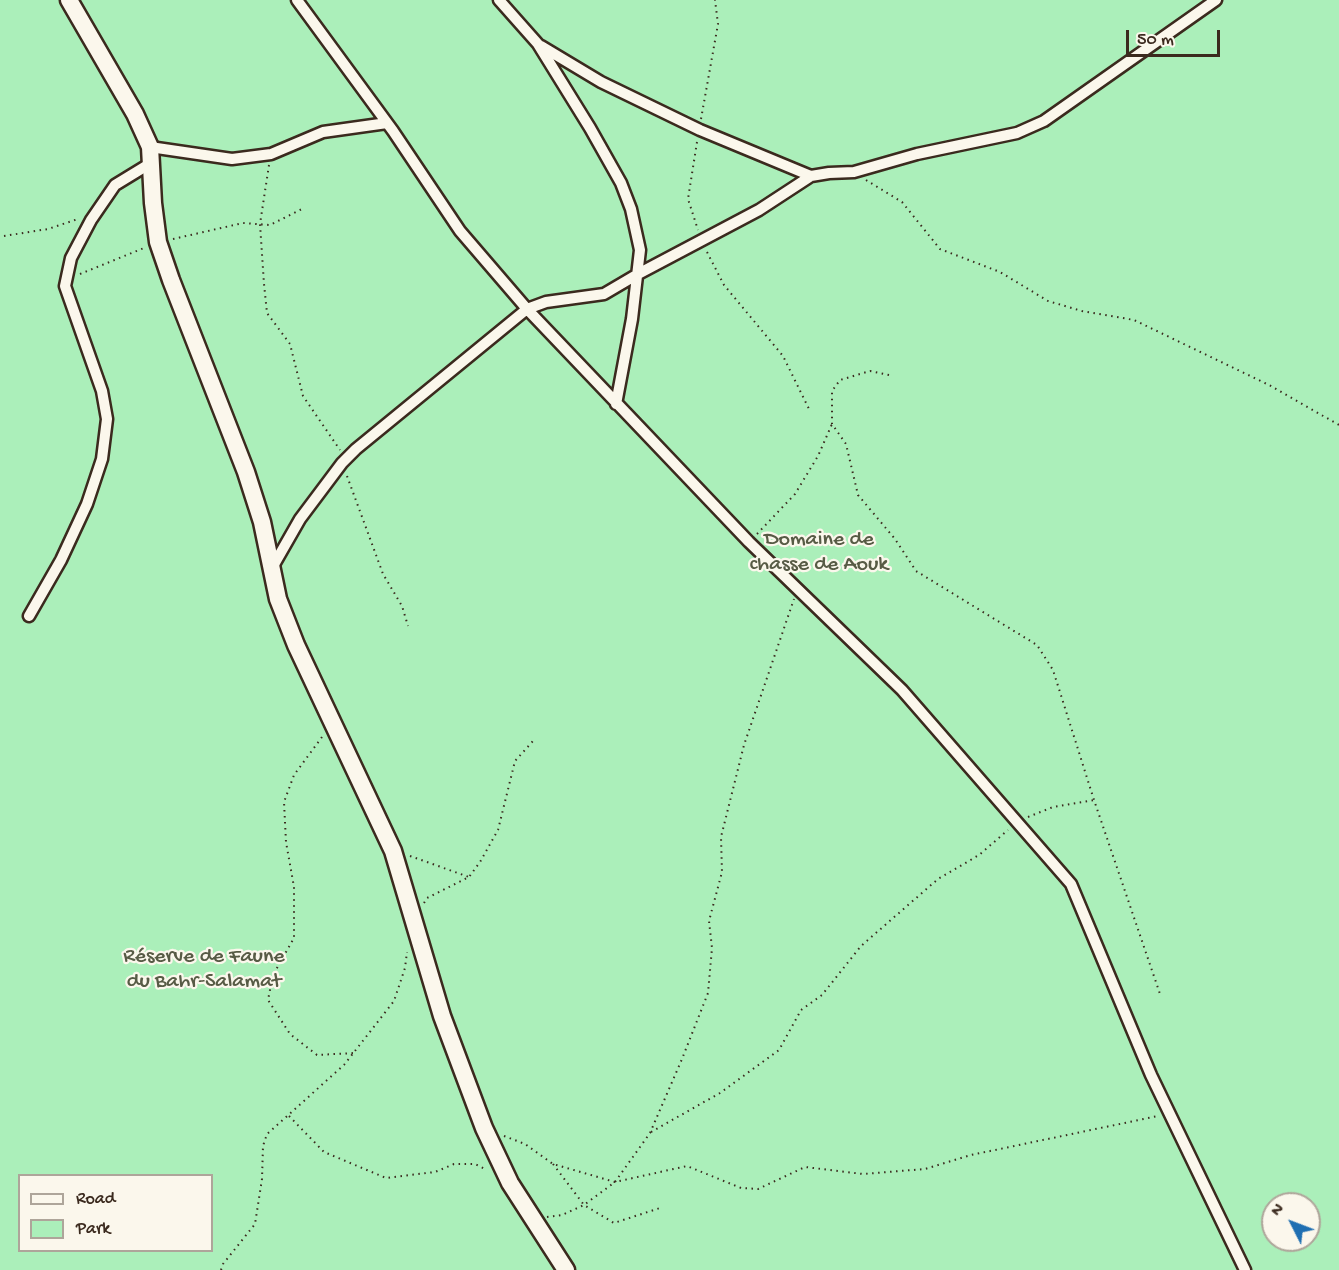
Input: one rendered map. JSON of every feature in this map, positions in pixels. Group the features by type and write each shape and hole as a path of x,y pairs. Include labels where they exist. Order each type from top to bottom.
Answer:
{"main road":[{"path":"69,0 135,114 151,155 153,203 159,242 171,280 246,472 262,522 278,599 296,645 393,850 442,1016 484,1128 509,1181 566,1270"}],"street":[{"path":"297,0 387,123 460,231 527,309 749,542 902,690 1071,884 1151,1074 1245,1270"},
{"path":"499,0 538,44 590,128 621,183 631,209 640,250 632,319 616,404"},
{"path":"272,568 300,519 342,463 356,449 527,309 546,302 604,294 759,210 811,176 854,172 917,154 1017,133 1044,121 1216,0"},
{"path":"538,44 601,82 721,140 811,176"},
{"path":"29,616 61,560 87,504 102,459 107,419 102,392 65,286 71,258 95,213 115,185 151,155 232,159 271,154 323,132 387,123"}],"path":[{"path":"271,154 260,224 267,313 290,344 303,396 340,449 342,463 383,574 402,606 408,626"},
{"path":"854,172 902,202 940,249 1000,272 1048,301 1082,311 1134,320 1269,385 1339,425"},
{"path":"68,270 78,274 159,242 243,223 270,225 302,209"},
{"path":"4,236 48,229 95,213"},
{"path":"749,542 795,494 818,456 832,424 832,391 840,380 870,371 889,375"},
{"path":"832,424 846,444 858,495 895,539 916,571 1037,645 1053,670 1094,800 1160,994"},
{"path":"528,1211 545,1217 562,1215 584,1205 615,1182 650,1133 708,993 712,948 709,921 722,872 721,837 744,745 797,588"},
{"path":"334,722 294,775 284,802 286,842 294,887 294,938 273,975 268,1000 290,1034 317,1055 354,1053"},
{"path":"412,919 427,898 469,877 498,830 515,761 533,741"},
{"path":"650,1133 720,1093 779,1050 801,1010 822,995 861,946 938,879 979,855 1017,822 1053,807 1094,800"},
{"path":"393,850 469,877"},
{"path":"220,1270 255,1224 262,1179 263,1146 267,1134 344,1065 354,1053 393,1001 405,968 408,949"},
{"path":"553,1164 615,1182 687,1167 741,1188 758,1189 805,1167 863,1174 926,1169 971,1155 1169,1113"},
{"path":"288,1116 324,1152 386,1178 435,1172 454,1164 475,1164 509,1181"},
{"path":"484,1128 525,1144 553,1164 584,1205 614,1223 663,1207"}],"green space":[{"name":"Domaine de chasse de Aouk","path":"0,0 1339,0 1339,1270 0,1270"}],"park label":[{"name":"Réserve de Faune du Bahr-Salamat","path":"204,970"}]}
